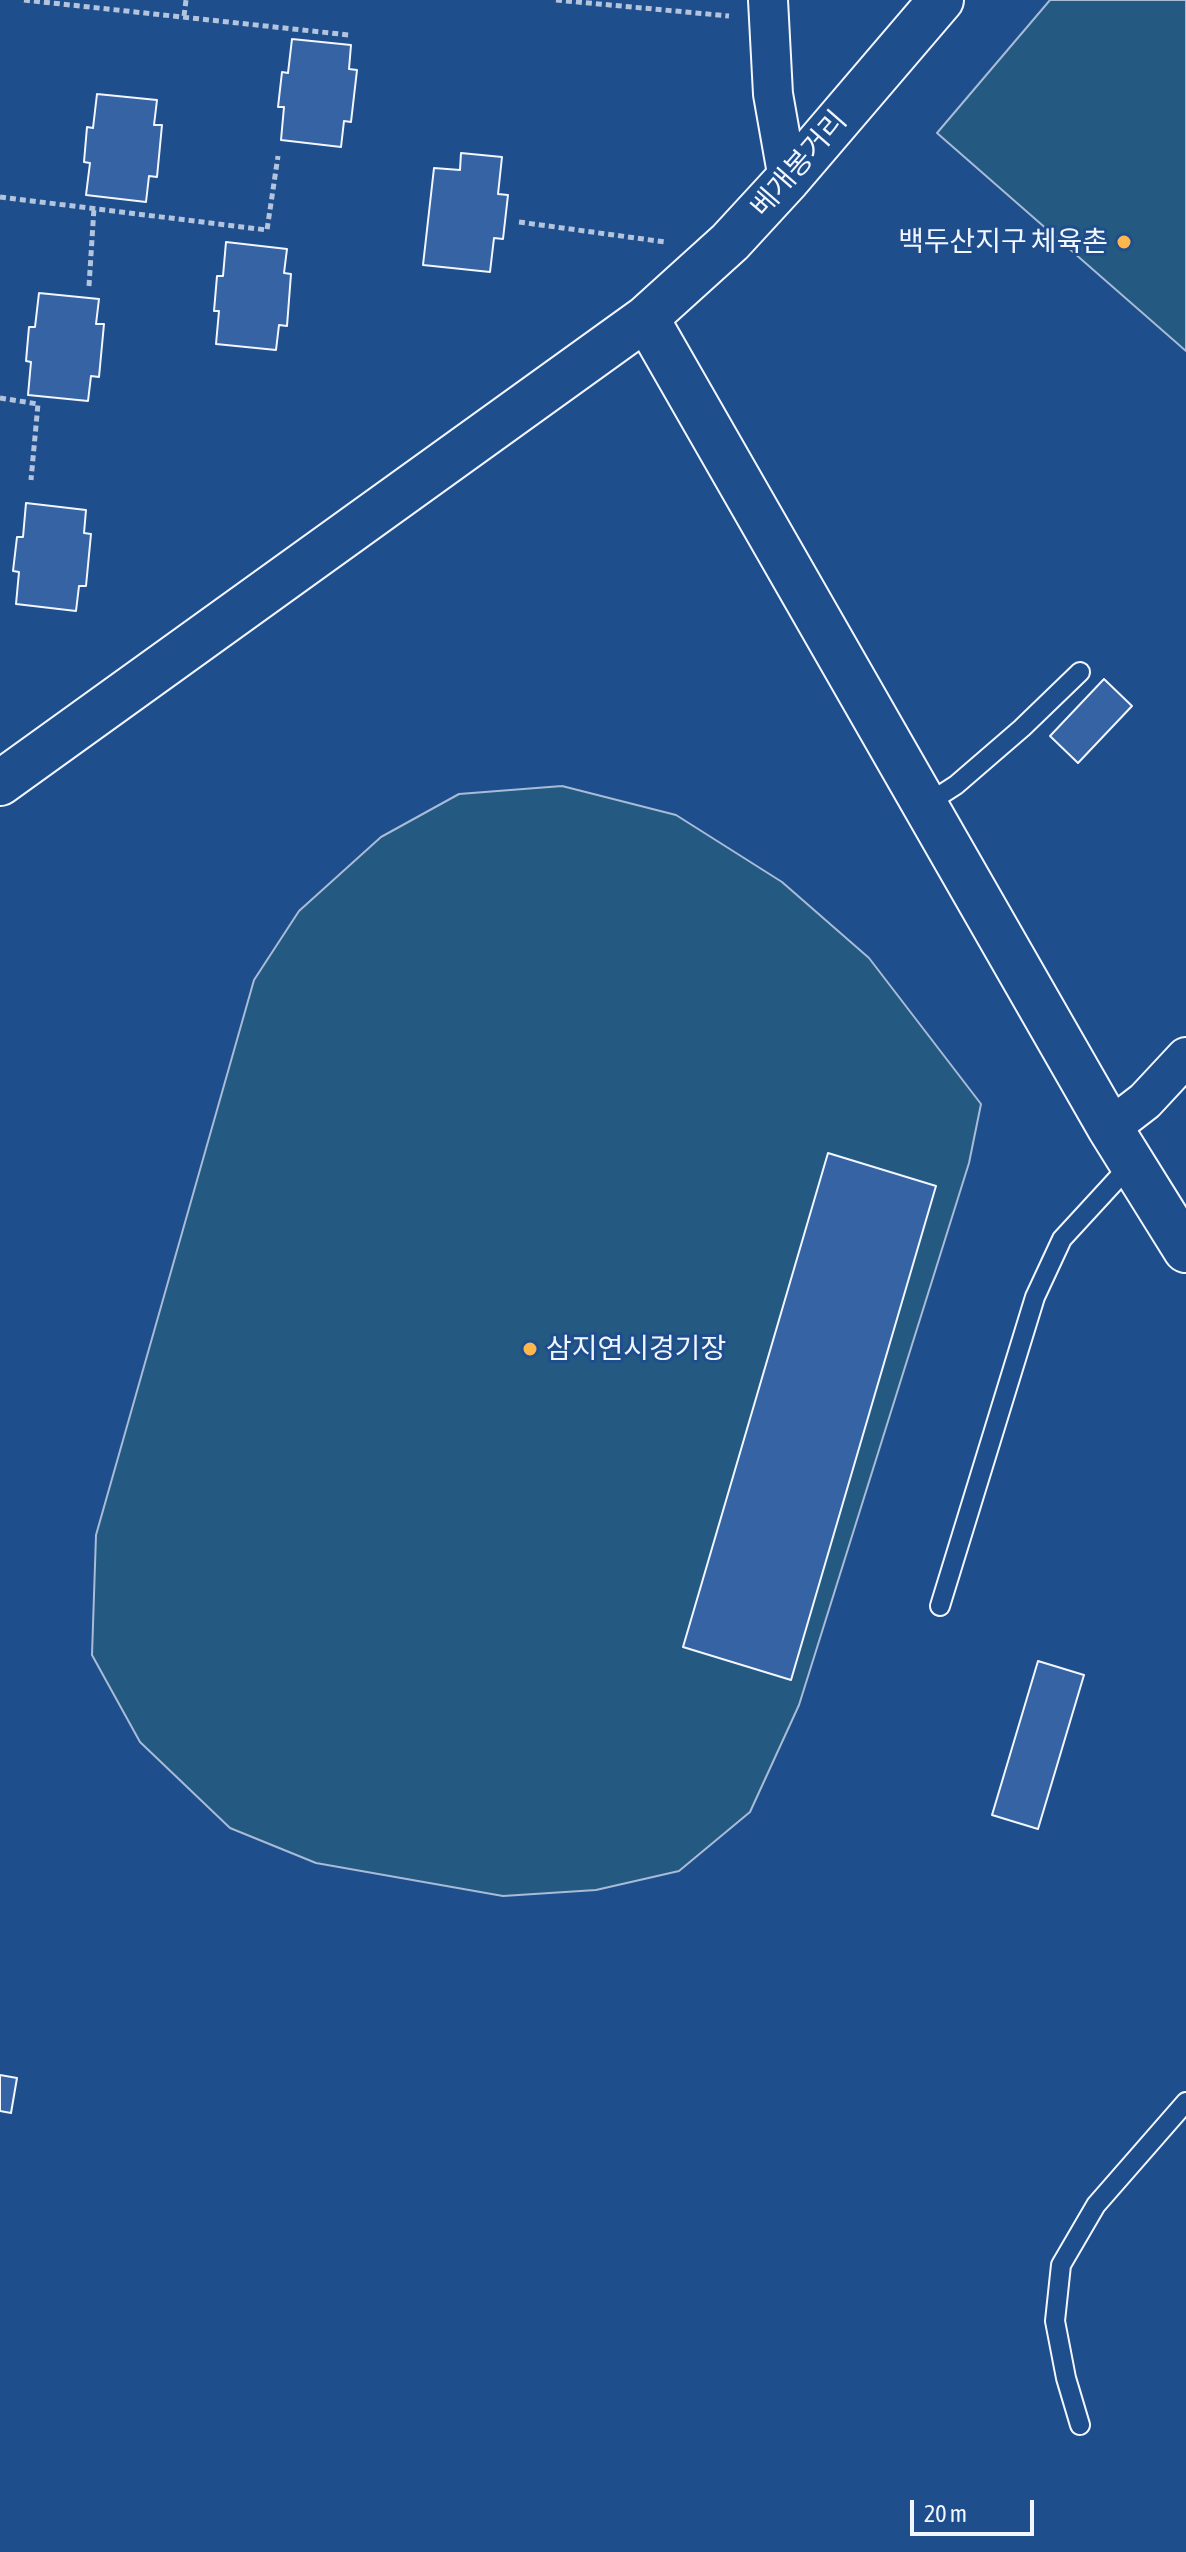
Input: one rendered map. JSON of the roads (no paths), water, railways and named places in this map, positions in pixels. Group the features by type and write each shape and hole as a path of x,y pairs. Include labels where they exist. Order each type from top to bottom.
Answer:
{"street":[{"name":"베개봉거리","path":"0,783 646,318 710,260 788,179 941,0"},
{"path":"769,10 773,94 788,179"},
{"path":"646,318 1120,1146 1186,1250"},
{"path":"1120,1146 1145,1101 1186,1057"}],"lane":[{"path":"925,805 956,785 1080,672"},
{"path":"940,1606 1035,1297 1062,1239 1120,1146"},
{"path":"1080,2425 1066,2378 1055,2321 1061,2265 1096,2205 1186,2102"}],"place":[{"name":"백두산지구 체육촌","path":"1124,242"},
{"name":"삼지연시경기장","path":"530,1349"}]}
